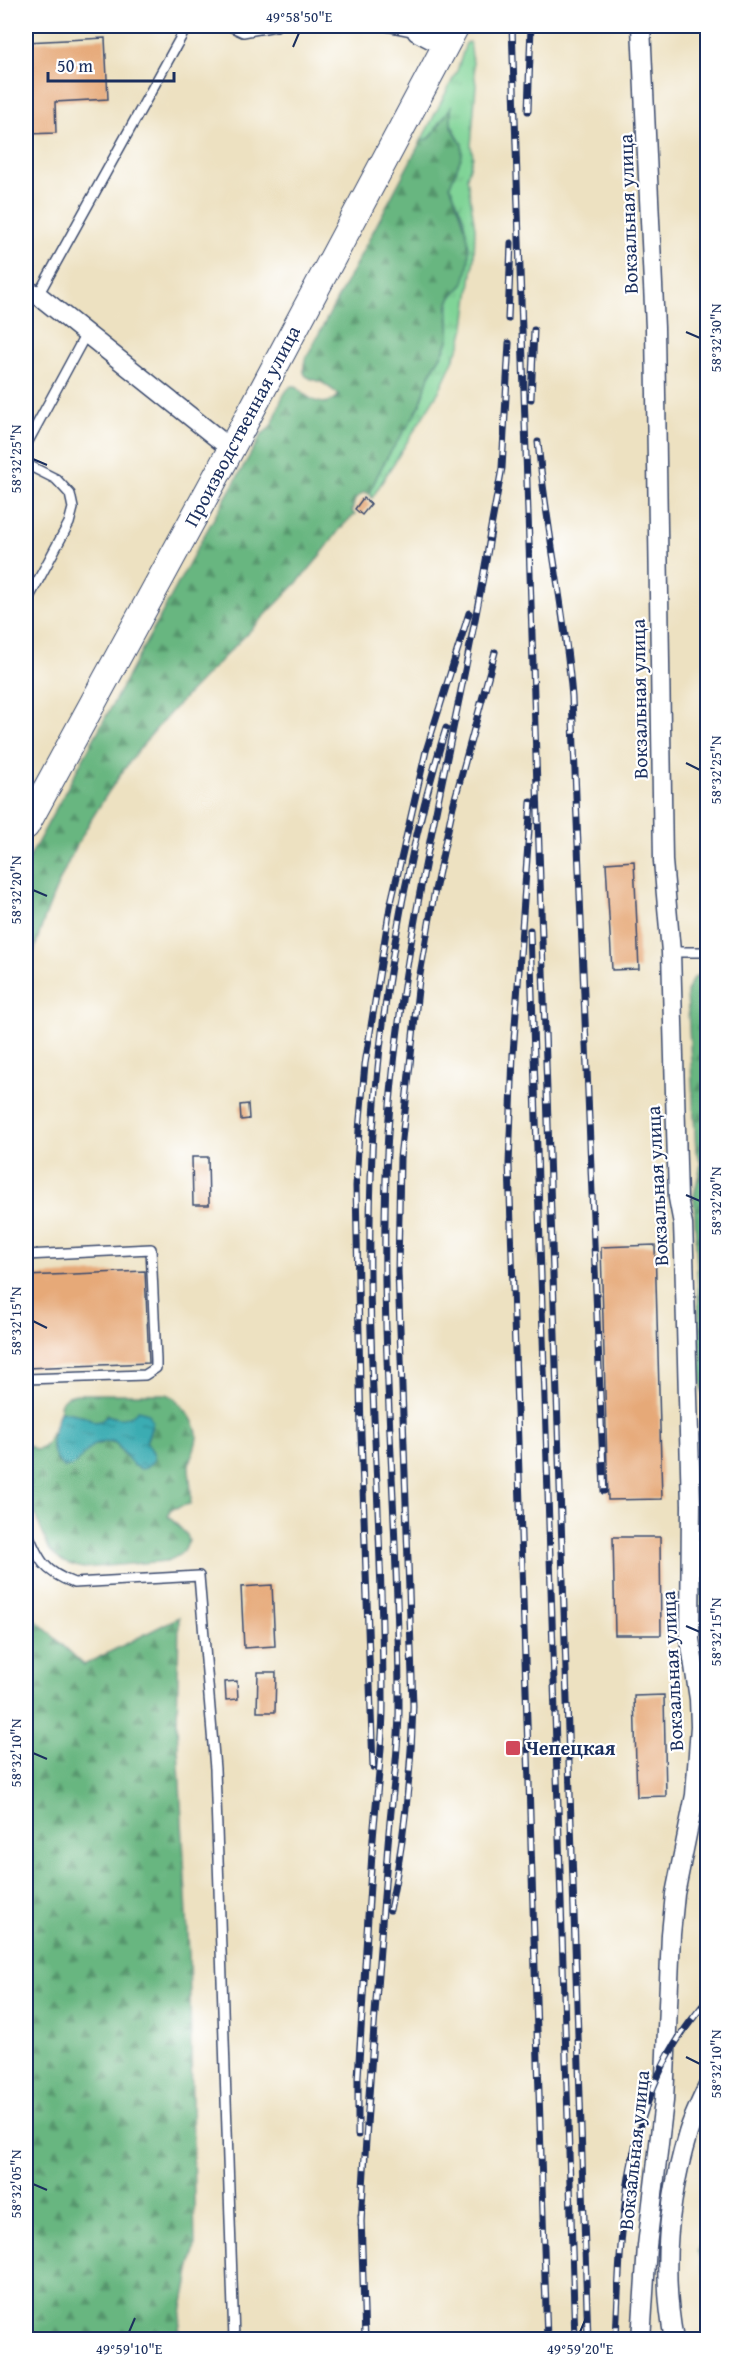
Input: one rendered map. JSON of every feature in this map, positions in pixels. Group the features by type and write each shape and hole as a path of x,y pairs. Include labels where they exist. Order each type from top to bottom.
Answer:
{"main road":[{"name":"Производственная улица","path":"26,826 231,449 450,36"}],"street":[{"name":"Вокзальная улица","path":"641,26 655,328 663,861 671,952 675,1156 684,1243 691,1482 690,1639 700,1726 695,1795 675,1894 671,1934 664,2101 647,2246 641,2340"},
{"path":"417,29 450,36"},
{"path":"32,292 231,449"},
{"path":"674,2340 668,2311 666,2275 668,2236 688,2133 708,2086"}],"lane":[{"path":"32,292 187,26"},
{"path":"230,26 245,29 276,26"},
{"path":"387,26 417,29"},
{"path":"26,445 86,334"},
{"path":"26,464 56,479 70,494 73,508 69,524 26,603"},
{"path":"671,952 708,952"},
{"path":"26,1255 151,1250 156,1360 156,1368 145,1375 26,1379"},
{"path":"26,1529 43,1565 56,1575 74,1583 200,1576 215,1769 234,2340"}],"green space":[{"path":"470,42 476,85 471,146 473,156 467,177 475,228 474,258 465,326 461,343 439,391 372,498 370,494 379,471 419,407 429,376 445,349 449,332 449,305 455,293 462,286 464,219 450,185 462,155 462,144 446,114 430,138 421,141 457,71 466,43"},
{"path":"451,107 451,126 462,144 462,155 450,185 466,232 468,269 464,282 448,303 447,344 429,376 419,407 386,460 370,494 364,492 355,499 352,511 355,515 341,528 300,579 162,722 116,780 78,843 62,877 35,946 26,982 26,864 201,541 262,434 272,423 286,391 291,386 296,386 311,399 322,403 334,400 339,395 323,383 307,377 304,371 305,360 421,141 430,138"},
{"path":"707,971 707,1635 704,1630 699,1564 699,1538 705,1510 699,1450 704,1405 694,1196 701,1164 696,1151 687,993 694,979"},
{"path":"76,1394 167,1394 182,1405 190,1417 197,1434 189,1466 190,1504 171,1509 168,1516 187,1535 189,1541 178,1555 167,1561 83,1568 64,1562 49,1549 26,1492 26,1444 36,1450 43,1448 52,1431 52,1450 64,1467 73,1465 94,1444 106,1441 116,1443 125,1456 154,1454 146,1442 152,1427 135,1414 122,1419 107,1415 101,1421 95,1422 85,1416 60,1411 64,1399"},
{"path":"26,1611 84,1665 179,1617 177,1727 189,1953 195,2246 177,2339 26,2339"},
{"path":"707,2222 707,2282 698,2252"}],"water":[{"path":"138,1410 148,1413 153,1422 146,1442 154,1454 154,1460 146,1468 141,1469 133,1465 116,1443 111,1441 94,1444 73,1466 64,1467 54,1455 52,1440 60,1411 85,1416 95,1422 101,1421 107,1415 116,1418 127,1417"}],"building":[{"path":"105,38 108,99 55,102 56,133 26,134 26,42"},
{"path":"363,498 371,504 362,515 355,509"},
{"path":"634,861 639,969 612,970 606,863"},
{"path":"248,1104 249,1119 241,1120 240,1105"},
{"path":"192,1157 208,1157 209,1205 193,1205"},
{"path":"655,1245 662,1499 608,1500 601,1247"},
{"path":"145,1271 149,1363 26,1368 26,1276"},
{"path":"613,1537 660,1537 661,1635 615,1635"},
{"path":"272,1585 275,1646 244,1648 241,1587"},
{"path":"258,1672 276,1672 275,1712 257,1712"},
{"path":"237,1681 238,1699 226,1700 225,1682"},
{"path":"664,1695 666,1796 637,1797 634,1696"}],"railway":[{"path":"512,26 588,2340"},
{"path":"528,111 531,26"},
{"path":"508,319 511,243"},
{"path":"531,399 534,330"},
{"path":"489,538 502,468 509,343"},
{"path":"538,442 572,697 604,1491"},
{"path":"361,2225 366,2133 399,1712 396,1560 386,1332 386,1180 390,1104 408,959 491,531"},
{"path":"373,1767 361,1434 356,1186 359,1130 365,1064 390,907 426,751 469,613"},
{"path":"390,1910 406,1809 413,1706 398,1271 400,1158 419,980 434,895 453,806 495,652"},
{"path":"358,2135 358,2077 383,1710 381,1577 370,1311 371,1178 374,1122 385,1008 404,893 416,837 446,728"},
{"path":"531,802 513,1054 509,1164 547,2340"},
{"path":"530,930 575,2340"},
{"path":"26,1223 26,1234"},
{"path":"616,2340 619,2269 626,2197 640,2126 651,2092 670,2052 708,1999"},
{"path":"361,2216 365,2340"}],"place":[{"name":"Чепецкая","path":"513,1748"}]}
